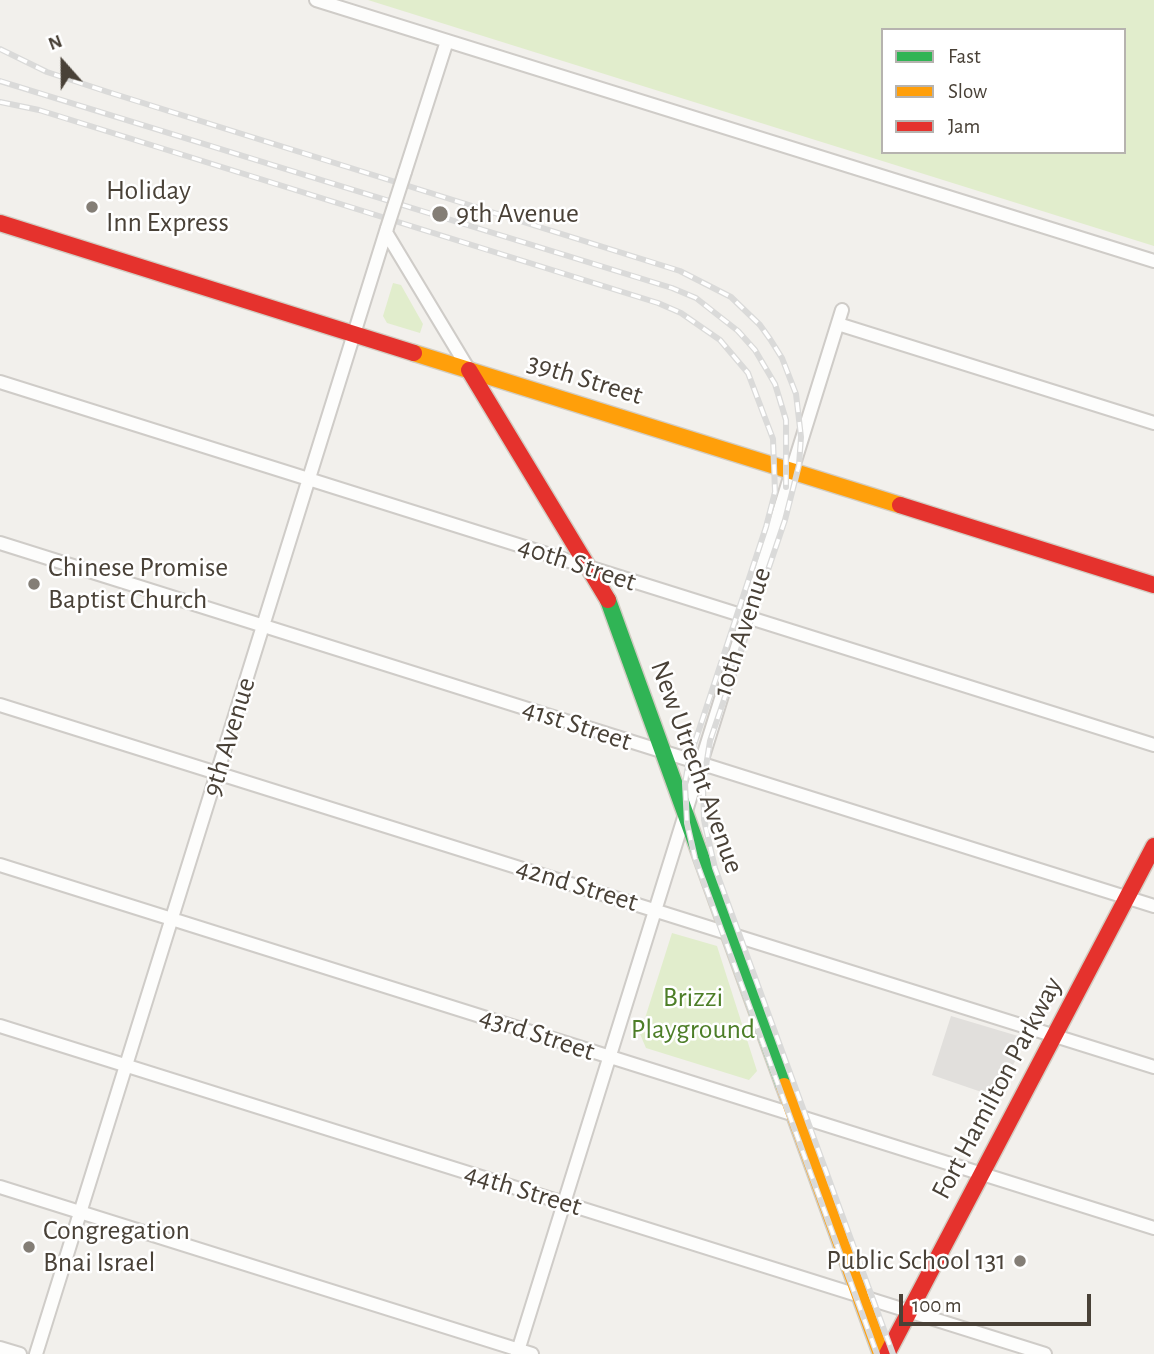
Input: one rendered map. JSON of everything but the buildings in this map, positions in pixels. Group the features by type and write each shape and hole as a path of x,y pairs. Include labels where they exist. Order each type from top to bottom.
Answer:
{"main road":[{"name":"39th Street","path":"0,223 1154,585"},
{"name":"New Utrecht Avenue","path":"469,370 608,599 863,1296 881,1354"},
{"name":"Fort Hamilton Parkway","path":"887,1354 1154,846"}],"street":[{"path":"316,0 1154,261"},
{"name":"9th Avenue","path":"36,1354 447,41"},
{"name":"New Utrecht Avenue","path":"387,231 469,370"},
{"name":"10th Avenue","path":"518,1352 842,310"},
{"path":"838,324 1154,424"},
{"name":"40th Street","path":"0,382 1154,745"},
{"name":"41st Street","path":"0,543 1154,906"},
{"name":"42nd Street","path":"0,705 1154,1067"},
{"name":"43rd Street","path":"0,865 1154,1228"},
{"name":"44th Street","path":"0,1026 1045,1354"},
{"path":"0,1187 518,1352 532,1354"},
{"path":"0,1348 20,1354"}],"green space":[{"path":"368,0 1154,0 1154,246"},
{"path":"393,283 401,285 423,324 420,333 387,323 383,316"},
{"name":"Brizzi Playground","path":"672,933 717,946 757,1071 749,1080 646,1048 640,1034"}],"shaded area":[{"path":"951,1016 1018,1036 1022,1048 996,1097 932,1075"}],"railway":[{"path":"0,49 47,72 108,92 680,271 731,297 760,325 770,339 782,358 796,394 801,437 799,465 785,520 710,741 703,785 704,820 715,868 893,1354"},
{"path":"0,81 672,288 696,298 738,331 755,350 775,384 786,420 786,487"},
{"path":"0,102 39,110 658,303 681,313 720,340 748,373 773,439 775,492 766,527 689,760 685,783 687,823 695,858 877,1354"}],"traffic: fast":[{"path":"608,600 784,1086"}],"traffic: slow":[{"path":"414,353 900,505"},
{"path":"784,1086 881,1354"}],"traffic: jam":[{"path":"0,223 414,353"},
{"path":"469,370 608,600"},
{"path":"900,505 1154,585"},
{"path":"887,1354 1154,846"}],"place":[{"name":"Holiday Inn Express","path":"92,207"},
{"name":"9th Avenue","path":"440,214"},
{"name":"Chinese Promise Baptist Church","path":"34,584"},
{"name":"Congregation Bnai Israel","path":"29,1247"},
{"name":"Public School 131","path":"1020,1261"}]}
